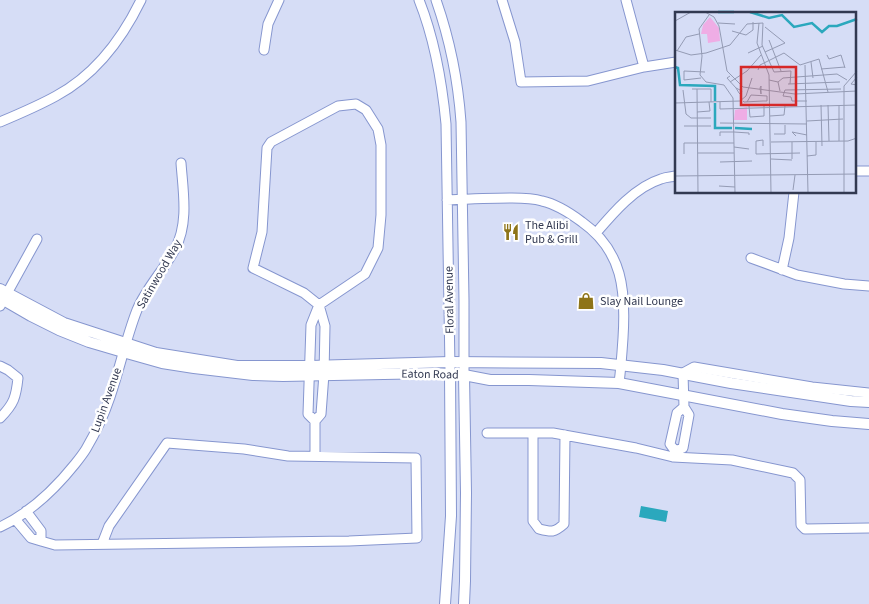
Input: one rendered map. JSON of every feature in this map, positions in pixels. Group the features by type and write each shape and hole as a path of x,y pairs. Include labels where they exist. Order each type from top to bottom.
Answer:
{"street":[{"path":"0,122 57,96 99,64 132,19 141,0"},
{"path":"264,50 268,24 279,0"},
{"name":"Floral Avenue","path":"419,0 433,40 446,124 451,516 445,604"},
{"name":"Floral Avenue","path":"436,0 448,37 454,65 459,95 461,130 466,493 464,604"},
{"path":"502,0 515,42 521,82 588,81 644,67 675,62"},
{"path":"626,0 644,67"},
{"path":"315,421 308,414 311,326 319,305 365,274 378,248 381,145 378,129 366,110 356,104 338,106 271,142 267,148 262,232 254,268 304,293 319,305 325,326 324,369 321,414 315,421 315,456"},
{"name":"Satinwood Way","path":"124,348 139,307 176,248 182,233 184,217 181,163"},
{"path":"856,171 869,170"},
{"path":"596,233 611,215 645,186 660,179 675,176"},
{"path":"782,270 790,238 794,194"},
{"path":"447,200 485,198 542,200 576,217 596,233 613,257 621,278 624,315 619,383"},
{"path":"2,298 37,239"},
{"path":"751,258 797,275 844,284 869,286"},
{"name":"Eaton Road","path":"2,298 59,330 89,342 124,348 162,362 222,372 260,375 324,369 450,362 601,363 682,373 731,384 869,402"},
{"name":"Lupin Avenue","path":"0,527 38,502 62,480 85,450 100,422 110,396 124,348"},
{"path":"0,366 18,378 16,395 9,409 0,418"},
{"name":"Eaton Road","path":"682,373 694,367 812,387 869,393"},
{"name":"Eaton Road","path":"324,369 450,373 490,380 619,383 782,414 869,424"},
{"path":"674,454 670,444 677,413 684,407 682,373"},
{"path":"487,433 553,433 674,454 732,460 793,473 800,480 801,525 805,529 869,528"},
{"path":"533,433 533,521 538,529 549,532 557,530 564,524 564,435"},
{"path":"15,518 31,538 55,545 349,541 417,538 416,458 288,456 167,443 109,526 102,544"},
{"path":"26,510 41,530 41,541"}],"water":[{"path":"641,506 668,511 666,522 639,517"}],"place":[{"name":"The Alibi Pub & Grill","path":"511,232"},
{"name":"Slay Nail Lounge","path":"586,301"}]}
